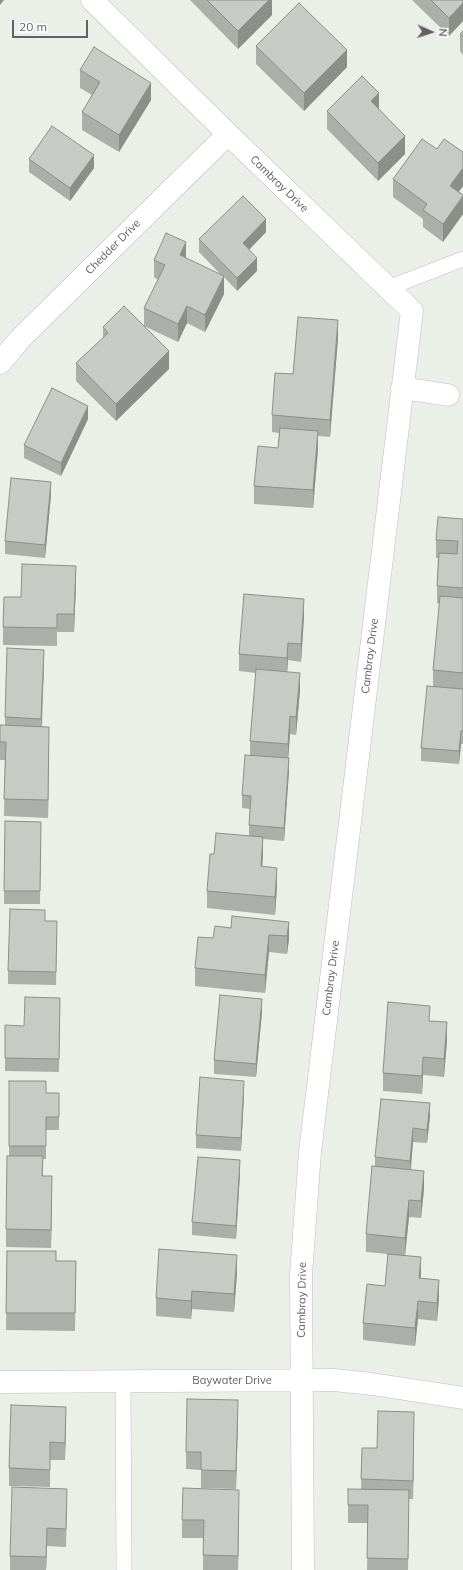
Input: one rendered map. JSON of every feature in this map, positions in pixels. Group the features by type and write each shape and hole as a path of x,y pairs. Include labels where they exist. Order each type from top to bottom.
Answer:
{"street":[{"name":"Cambray Drive","path":"92,0 228,134 412,311 310,1152 301,1275 302,1570"},
{"name":"Chedder Drive","path":"0,362 20,339 228,134"},
{"path":"402,388 448,394"},
{"name":"Baywater Drive","path":"0,1382 334,1380 372,1384 463,1398"}],"lane":[{"path":"388,288 463,259"},
{"path":"123,1381 124,1570"}],"building":[{"path":"207,0 269,0 238,31"},
{"path":"431,0 463,0 463,3 449,18"},
{"path":"299,3 347,50 304,93 256,46"},
{"path":"94,47 151,83 119,135 82,112 100,82 80,70"},
{"path":"362,76 379,93 371,101 405,136 378,163 327,111"},
{"path":"52,126 94,155 70,188 29,159"},
{"path":"422,139 437,149 444,139 463,152 463,168 450,186 463,196 443,224 423,210 427,204 393,179"},
{"path":"243,196 266,219 243,243 257,258 237,278 199,239"},
{"path":"166,233 186,242 180,255 224,276 205,315 187,306 178,324 144,308 165,265 154,260"},
{"path":"124,306 169,351 116,404 76,363 108,333 103,327"},
{"path":"298,317 338,320 330,420 272,415 275,373 293,374"},
{"path":"52,388 88,406 61,463 24,445"},
{"path":"280,428 318,431 313,490 254,486 258,446 278,448"},
{"path":"11,478 51,482 45,545 5,541"},
{"path":"438,517 463,519 463,588 437,586 439,553 457,554 458,541 436,540"},
{"path":"22,564 76,566 74,614 57,614 57,628 3,627 4,597 21,597"},
{"path":"244,594 304,599 301,644 288,643 287,658 239,654"},
{"path":"440,596 463,598 463,673 433,670"},
{"path":"7,648 44,650 41,719 5,717"},
{"path":"256,669 300,673 296,717 290,716 288,744 250,741"},
{"path":"427,686 463,689 463,731 461,731 459,751 421,748"},
{"path":"0,725 49,727 48,800 4,799 6,742 0,742"},
{"path":"245,755 289,758 284,828 249,825 251,796 242,795"},
{"path":"5,821 41,822 40,891 4,891"},
{"path":"216,833 263,837 261,866 277,868 275,897 207,891 210,854 214,854"},
{"path":"10,909 45,910 45,921 57,921 56,972 8,971"},
{"path":"232,916 289,922 287,936 269,935 265,975 195,968 198,937 213,938 215,926 231,928"},
{"path":"220,995 262,999 256,1064 214,1060"},
{"path":"25,997 60,998 59,1059 5,1058 5,1025 24,1026"},
{"path":"388,1002 430,1006 429,1021 447,1022 444,1059 423,1057 422,1076 383,1073"},
{"path":"200,1077 244,1081 241,1138 196,1135"},
{"path":"9,1081 46,1081 46,1093 59,1093 59,1117 46,1117 46,1146 9,1146"},
{"path":"381,1099 430,1103 427,1130 413,1128 410,1161 375,1157"},
{"path":"7,1156 43,1156 42,1176 52,1176 51,1230 6,1229"},
{"path":"198,1157 240,1160 236,1226 192,1222"},
{"path":"372,1166 424,1171 421,1201 409,1200 405,1238 366,1234"},
{"path":"159,1249 237,1255 234,1294 192,1291 191,1301 156,1298"},
{"path":"7,1251 56,1251 56,1261 76,1261 75,1313 6,1313"},
{"path":"388,1254 421,1257 419,1278 439,1280 437,1303 418,1301 415,1328 363,1323 367,1284 385,1286"},
{"path":"187,1399 238,1400 236,1471 201,1470 201,1452 186,1452"},
{"path":"11,1405 66,1407 65,1443 50,1442 50,1470 9,1468"},
{"path":"378,1411 414,1412 413,1481 361,1479 362,1448 377,1448"},
{"path":"12,1487 67,1489 66,1529 47,1528 46,1557 10,1556"},
{"path":"183,1488 239,1490 238,1556 203,1555 204,1520 182,1520"},
{"path":"348,1489 409,1490 408,1559 367,1558 368,1505 348,1505"}]}
